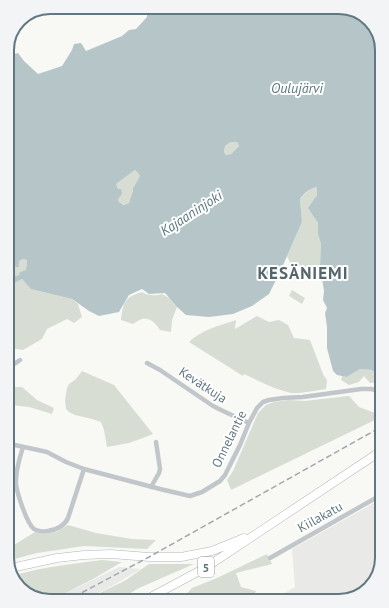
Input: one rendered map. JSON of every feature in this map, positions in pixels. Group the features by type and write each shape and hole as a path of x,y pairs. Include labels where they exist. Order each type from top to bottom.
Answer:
{"highway":[{"name":"5","path":"158,594 205,568 375,455"},
{"path":"15,567 57,558 84,555 111,554 150,557 181,557 212,550 259,532"}],"street":[{"path":"14,364 20,360"},
{"name":"Kevätkuja","path":"147,363 218,408 249,423"},
{"name":"Onnelantie","path":"14,445 47,452 66,462 84,468 151,487 190,496 211,488 225,475 240,446 249,423 257,408 263,402 283,398 304,397 361,389 375,390"},
{"path":"151,487 160,470 156,442"},
{"path":"22,447 16,488 30,525 34,530 55,530 66,523 84,468"},
{"name":"Kiilakatu","path":"270,558 375,499"}],"shaded area":[{"path":"231,142 237,142 239,146 231,154 226,155 224,152 225,146"},
{"path":"135,170 140,176 133,188 134,192 129,203 125,205 119,202 118,199 121,196 116,184"},
{"path":"312,187 317,187 317,195 309,208 318,223 318,234 321,244 320,265 309,267 294,266 291,265 287,256 302,222 300,199"},
{"path":"25,258 27,261 26,270 15,276 14,266 18,264 20,260"},
{"path":"22,279 32,289 72,299 78,304 82,317 74,323 67,319 47,329 42,339 23,350 14,349 14,283"},
{"path":"292,290 305,298 302,304 289,296"},
{"path":"142,292 152,295 162,294 169,298 177,307 172,320 171,332 160,330 155,323 148,319 139,320 133,324 121,320 124,305 128,298"},
{"path":"257,316 269,322 279,320 288,325 294,338 310,340 323,374 327,380 326,389 295,393 279,390 244,374 243,376 189,342 211,328 236,320 235,329"},
{"path":"360,369 372,370 375,372 375,382 370,383 364,376 359,382 349,385 341,380 342,376 347,377"},
{"path":"82,371 114,385 153,434 129,443 107,447 101,422 75,415 66,409 65,400 67,388"},
{"path":"14,387 22,387 37,400 54,408 52,414 29,407 14,405"},
{"path":"349,396 359,407 375,413 375,420 231,490 227,480 233,471 258,413 266,405 274,402 289,400 304,401"},
{"path":"375,502 375,563 369,578 359,588 344,594 283,594 295,587 292,549"},
{"path":"68,525 96,533 132,539 156,540 147,549 84,546 37,553 14,559 14,545 35,532 44,534 56,532"},
{"path":"267,554 272,564 236,573 241,587 256,591 255,594 186,594 192,588 217,578"},
{"path":"102,560 122,562 64,594 48,594 38,592 26,585 18,574 68,564"},
{"path":"149,564 194,564 128,594 98,594 126,580"},
{"path":"119,567 141,569 96,594 64,594"}],"water":[{"name":"Oulujärvi","path":"147,14 341,14 351,16 359,20 369,30 375,45 375,373 372,370 360,369 347,377 337,375 333,371 327,348 325,313 327,308 323,300 324,291 320,265 321,244 318,234 318,223 308,208 317,195 317,187 309,190 300,199 302,222 269,294 252,306 233,314 209,317 186,315 165,293 149,294 142,289 129,295 119,312 99,316 72,299 31,289 22,279 14,283 14,273 15,276 19,275 20,272 26,270 27,261 22,259 19,262 19,267 14,265 14,54 18,53 38,74 62,66 74,44 81,43 86,51 122,36 129,30 136,29 147,17","holes":["231,142 237,142 239,146 231,154 226,155 224,152 225,146","135,170 140,176 133,188 129,203 124,205 119,202 118,199 122,192 121,189 118,189 116,184"]}],"railway":[{"path":"79,594 149,557 375,430"}],"district":[{"name":"KESÄNIEMI","path":"303,273"}],"water label":[{"name":"Kajaaninjoki","path":"191,213"}]}
